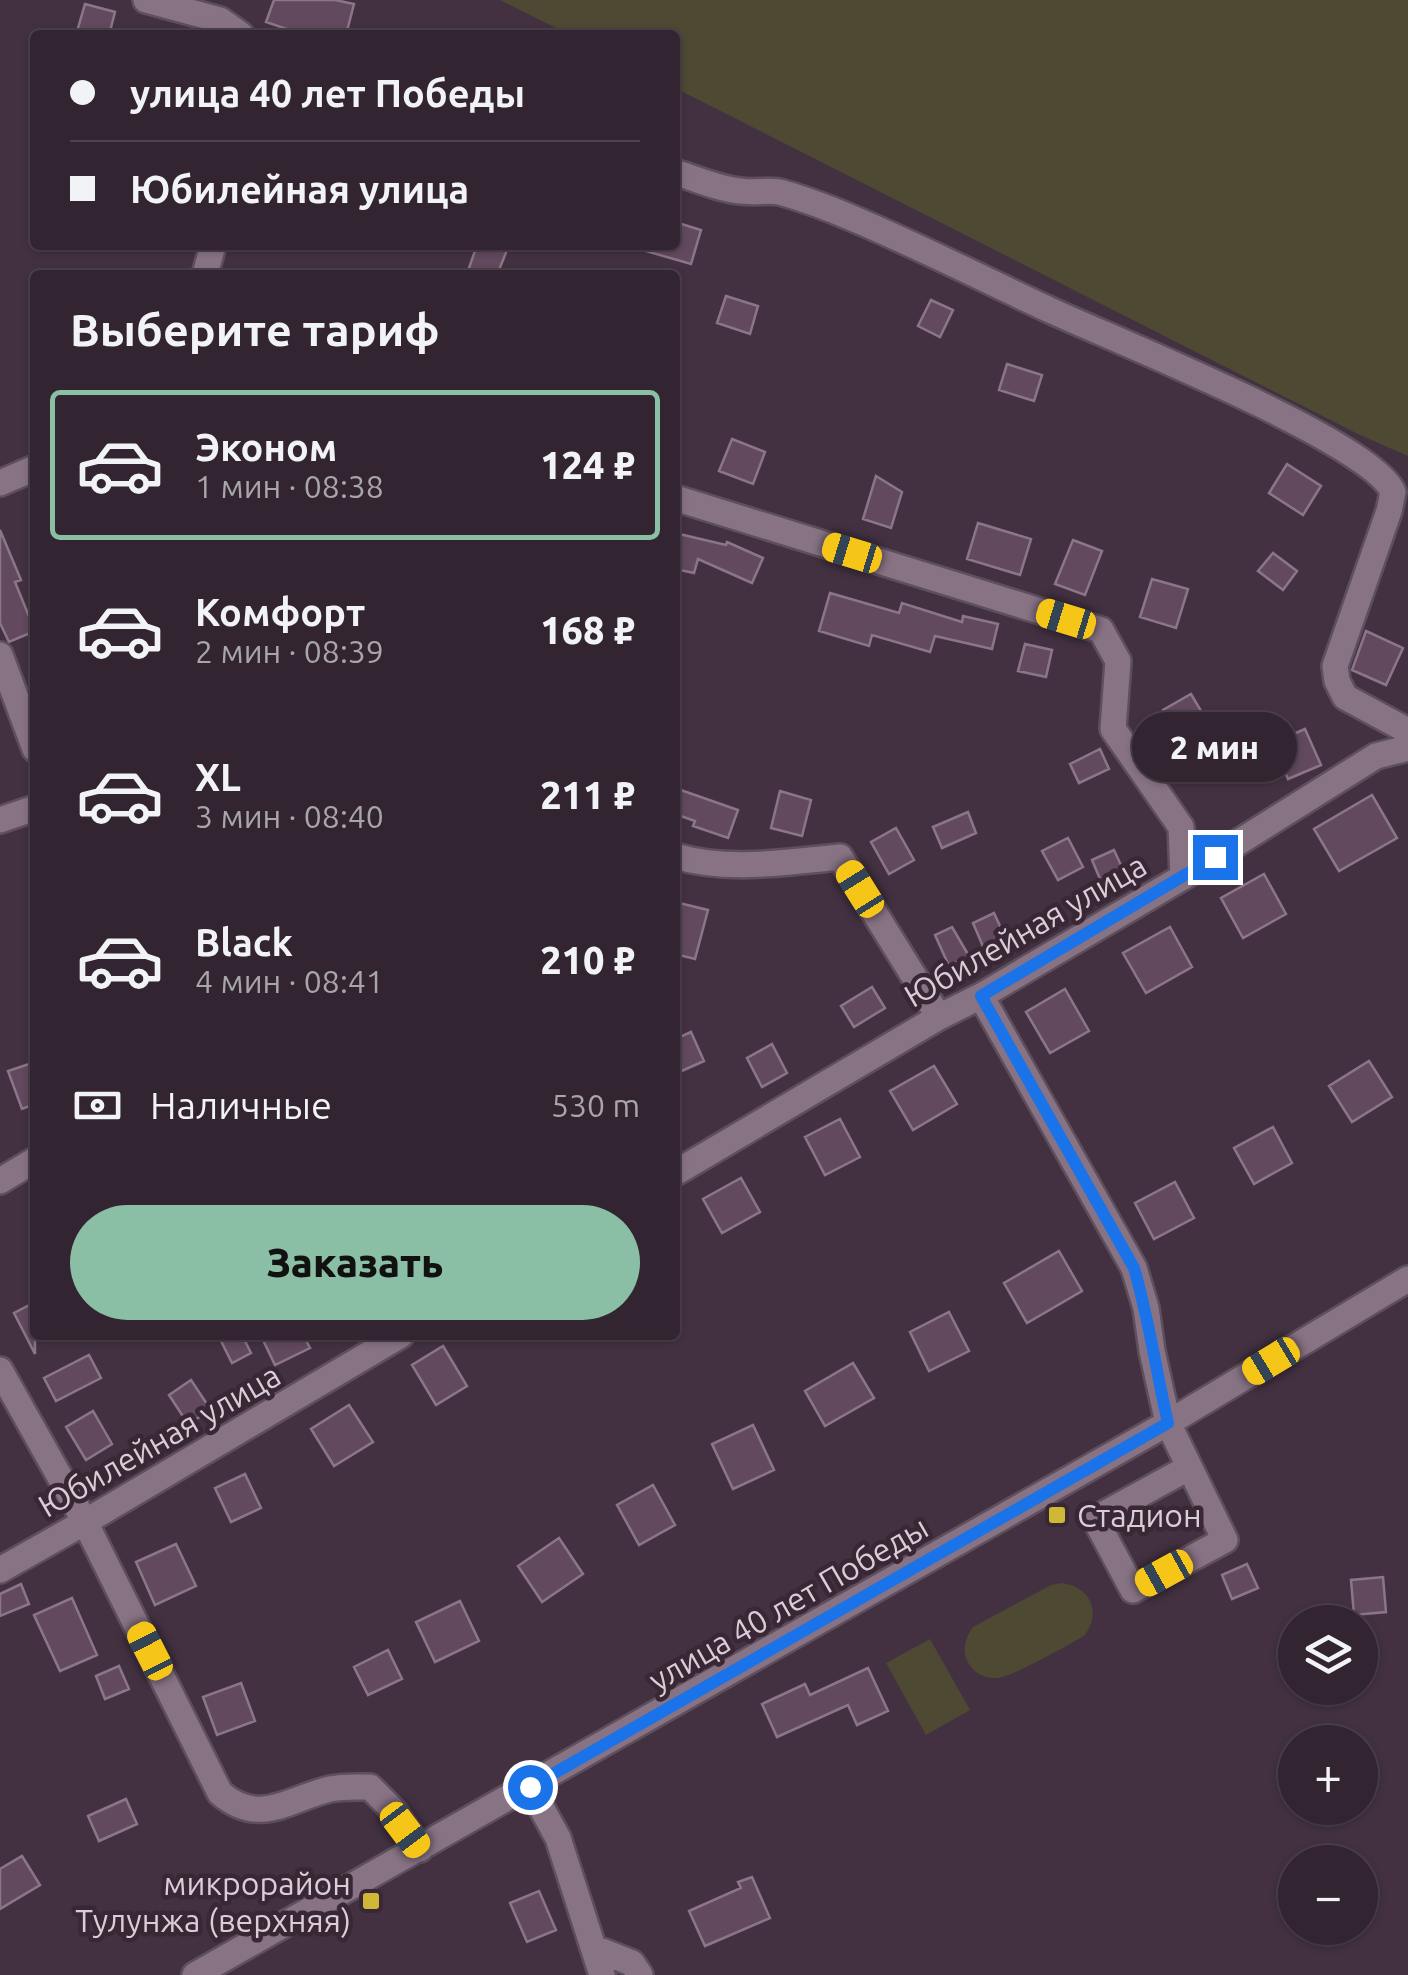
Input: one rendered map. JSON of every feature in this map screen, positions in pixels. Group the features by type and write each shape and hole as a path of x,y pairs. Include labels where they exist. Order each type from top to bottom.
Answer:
{"street":[{"path":"146,0 220,20 235,30"},
{"path":"680,173 740,191 778,192 828,208 924,249 1244,397 1322,438 1384,477 1393,492 1389,511 1335,666 1336,681 1345,697 1408,731"},
{"path":"0,483 30,470"},
{"path":"680,500 1101,630 1118,661 1113,729 1181,827 1183,877"},
{"path":"0,655 30,736"},
{"name":"Юбилейная улица","path":"680,1170 1183,877 1376,756 1408,748"},
{"path":"0,820 30,810"},
{"path":"680,858 698,863 758,864 840,857 939,1017"},
{"path":"981,996 1134,1268 1146,1308 1168,1423 1225,1540 1133,1590 1095,1519 1188,1468"},
{"path":"0,1182 30,1163"},
{"name":"улица 40 лет Победы","path":"196,1975 1168,1423 1408,1279"},
{"name":"Юбилейная улица","path":"0,1570 393,1340"},
{"path":"0,1370 85,1522 220,1793 233,1804 277,1809 294,1799 334,1788 370,1787 394,1810 420,1849"},
{"path":"530,1787 558,1838 602,1975"},
{"path":"594,1948 632,1963 640,1975"}],"shaded area":[{"path":"500,0 1408,0 1408,456 680,91 680,30 560,30"},
{"path":"1061,1583 1080,1589 1090,1602 1092,1618 1084,1636 1003,1677 988,1678 974,1670 965,1650 973,1627"},
{"path":"930,1639 970,1710 926,1735 886,1663"}],"building":[{"path":"274,0 335,0 354,4 347,30 289,30 266,22"},
{"path":"85,4 115,12 110,30 77,30"},
{"path":"680,224 701,230 691,264 642,250 680,250"},
{"path":"475,250 507,250 499,270 469,268"},
{"path":"726,296 758,306 750,334 717,323"},
{"path":"931,300 953,310 940,337 918,326"},
{"path":"1007,364 1042,375 1034,401 999,390"},
{"path":"732,439 765,452 753,484 719,471"},
{"path":"1287,464 1321,486 1303,515 1269,493"},
{"path":"876,476 902,492 891,528 863,519"},
{"path":"978,523 1031,539 1020,575 967,559"},
{"path":"0,530 21,580 15,582 30,619 30,633 9,642 0,623"},
{"path":"680,534 726,545 727,542 763,558 752,583 698,559 694,573 680,570"},
{"path":"1073,540 1102,551 1085,595 1055,584"},
{"path":"1273,553 1297,571 1283,590 1258,571"},
{"path":"1152,579 1188,589 1176,628 1140,617"},
{"path":"830,593 899,613 902,603 962,622 963,616 998,624 992,649 935,636 930,652 872,635 869,646 819,631"},
{"path":"1366,631 1403,648 1386,685 1352,670"},
{"path":"1025,644 1052,650 1046,677 1018,671"},
{"path":"1191,694 1207,721 1179,738 1163,710"},
{"path":"1305,729 1321,765 1288,779 1273,743"},
{"path":"1100,749 1109,769 1079,783 1070,764"},
{"path":"680,790 738,810 728,838 693,826 695,821 680,816"},
{"path":"780,791 811,800 802,836 771,828"},
{"path":"1372,795 1397,838 1339,871 1314,829"},
{"path":"968,812 976,833 942,848 933,827"},
{"path":"896,828 914,860 889,874 871,842"},
{"path":"1068,838 1083,867 1058,880 1042,851"},
{"path":"1114,850 1126,876 1103,886 1092,860"},
{"path":"1264,874 1286,914 1243,938 1221,898"},
{"path":"680,903 708,910 695,959 680,955"},
{"path":"994,913 1007,941 985,951 973,923"},
{"path":"952,927 969,956 949,966 935,935"},
{"path":"1170,927 1192,967 1146,993 1123,953"},
{"path":"872,987 885,1008 854,1027 841,1006"},
{"path":"1065,989 1089,1031 1050,1053 1026,1012"},
{"path":"691,1032 704,1061 680,1072 680,1037"},
{"path":"772,1044 787,1073 762,1087 747,1058"},
{"path":"1369,1061 1392,1097 1352,1122 1329,1086"},
{"path":"30,1064 30,1106 22,1109 8,1071"},
{"path":"934,1066 957,1104 913,1130 890,1091"},
{"path":"840,1119 860,1157 825,1175 805,1137"},
{"path":"1273,1127 1292,1163 1254,1184 1234,1148"},
{"path":"741,1178 760,1212 722,1233 703,1199"},
{"path":"1175,1182 1194,1218 1154,1239 1135,1203"},
{"path":"1059,1251 1082,1291 1027,1323 1004,1283"},
{"path":"30,1305 30,1340 35,1340 35,1354 14,1313"},
{"path":"949,1312 969,1351 929,1371 910,1332"},
{"path":"220,1340 244,1340 251,1353 232,1363"},
{"path":"263,1340 306,1340 310,1348 275,1365"},
{"path":"443,1346 467,1386 436,1405 412,1365"},
{"path":"89,1355 101,1378 56,1401 44,1378"},
{"path":"853,1363 874,1398 825,1426 805,1391"},
{"path":"191,1380 211,1410 188,1424 169,1395"},
{"path":"349,1405 373,1442 334,1466 311,1429"},
{"path":"93,1411 112,1444 86,1460 66,1427"},
{"path":"753,1425 774,1470 733,1489 712,1444"},
{"path":"245,1474 261,1508 231,1522 215,1488"},
{"path":"653,1485 675,1525 639,1545 617,1505"},
{"path":"559,1538 583,1574 542,1602 518,1566"},
{"path":"176,1544 196,1586 155,1605 136,1562"},
{"path":"1247,1564 1258,1588 1232,1599 1222,1575"},
{"path":"1383,1577 1386,1612 1378,1613 1378,1605 1353,1605 1351,1580"},
{"path":"21,1584 29,1604 0,1616 0,1594"},
{"path":"72,1598 97,1655 60,1671 34,1615"},
{"path":"460,1601 479,1641 435,1662 416,1622"},
{"path":"388,1650 402,1679 368,1695 354,1667"},
{"path":"119,1666 129,1689 105,1699 96,1676"},
{"path":"868,1668 888,1711 857,1725 848,1705 777,1737 762,1704 805,1684 810,1695"},
{"path":"241,1683 255,1721 217,1735 203,1697"},
{"path":"126,1799 137,1824 99,1841 88,1816"},
{"path":"22,1856 40,1885 0,1909 0,1869"},
{"path":"752,1877 770,1918 705,1946 689,1911 741,1888 738,1882"},
{"path":"539,1891 556,1930 527,1942 510,1903"}],"place":[{"name":"Стадион","path":"1057,1515"},
{"name":"микрорайон Тулунжа (верхняя)","path":"371,1901"}],"route":[{"path":"530,1787 1168,1423 1146,1308 1134,1268 981,996 1215,857"}]}
